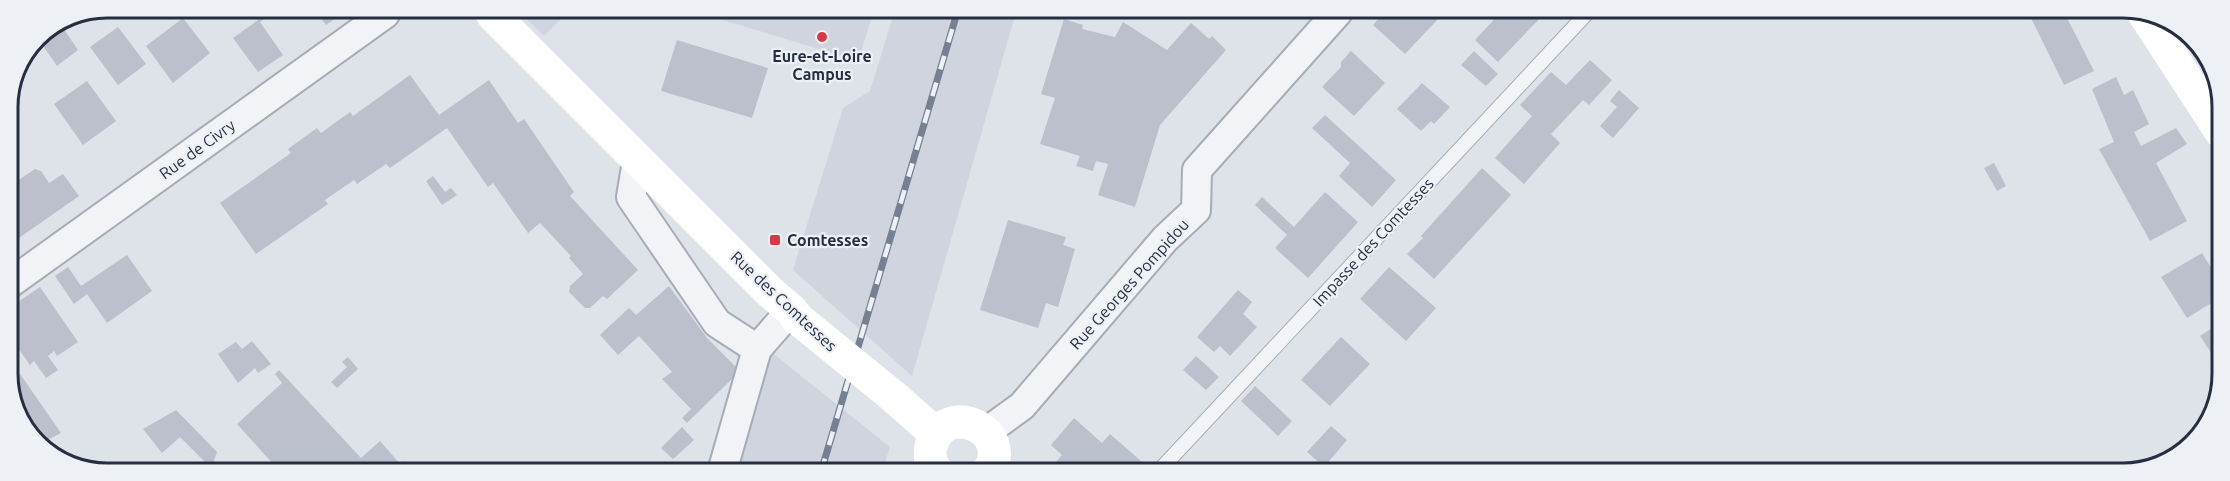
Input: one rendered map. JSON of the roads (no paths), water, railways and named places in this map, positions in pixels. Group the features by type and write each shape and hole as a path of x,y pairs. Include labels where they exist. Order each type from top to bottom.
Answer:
{"street":[{"name":"Rue de Civry","path":"18,278 379,18"},
{"name":"Rue des Comtesses","path":"496,18 770,292 936,434"},
{"name":"Rue Georges Pompidou","path":"986,432 1022,406 1165,239 1196,210 1197,170 1333,18"},
{"path":"2150,22 2212,118"},
{"path":"638,161 631,197 717,324 757,349"},
{"path":"725,463 757,349 794,314"},
{"path":"932,463 930,451 936,434 943,428 961,422 979,426 986,432 994,450 991,463"}],"lane":[{"name":"Impasse des Comtesses","path":"1165,463 1582,18"}],"railway":[{"path":"824,463 956,18"}],"place":[{"name":"Eure-et-Loire Campus","path":"822,37"},
{"name":"Comtesses","path":"775,240"}]}
